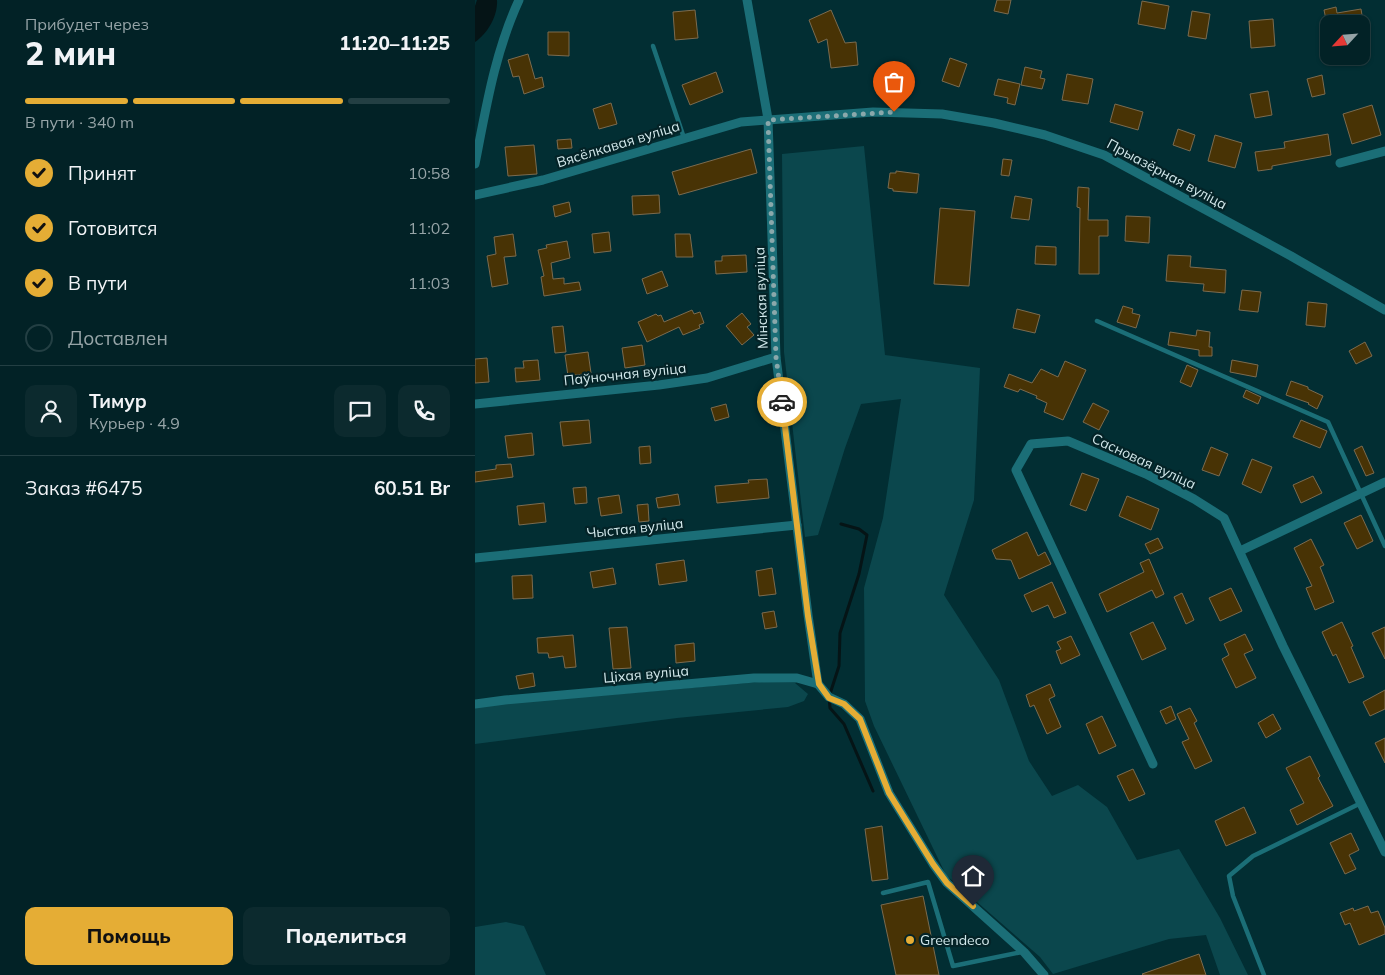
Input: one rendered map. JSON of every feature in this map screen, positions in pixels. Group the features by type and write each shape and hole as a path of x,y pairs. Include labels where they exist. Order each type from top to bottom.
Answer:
{"street":[{"path":"475,164 497,56 507,26 519,0"},
{"name":"Мінская вуліца","path":"747,0 768,120 776,357 808,616 819,684"},
{"name":"Прыазёрная вуліца","path":"768,120 873,112 942,114 994,123 1045,135 1103,155 1131,168 1385,310"},
{"name":"Вясёлкавая вуліца","path":"475,195 543,180 741,122 768,120"},
{"path":"1340,162 1385,150"},
{"name":"Паўночная вуліца","path":"475,404 659,386 707,378 776,357"},
{"name":"Сасновая вуліца","path":"1153,764 1016,470 1031,444 1068,441 1145,474 1194,499 1224,518 1283,646 1385,852"},
{"path":"1240,551 1385,482"},
{"name":"Чыстая вуліца","path":"475,558 797,526"},
{"name":"Ціхая вуліца","path":"475,704 754,678 797,678 819,684"},
{"path":"819,684 829,698 844,704 860,719 889,793 947,883 1023,952 1044,975"}],"lane":[{"path":"653,46 684,138"},
{"path":"1097,322 1327,422 1385,546"},
{"path":"1263,975 1233,896 1229,876 1253,856 1361,803"},
{"path":"883,893 928,882 953,966 1023,952"}],"shaded area":[{"path":"477,0 497,0 497,6 491,24 475,42 475,6"},
{"path":"864,146 885,355 980,368 974,500 944,595 999,680 1029,761 1052,796 1078,785 1107,807 1137,860 1179,849 1220,918 1248,975 1220,975 1206,935 1169,939 1053,974 1040,957 946,875 874,726 865,701 864,588 883,518 901,399 861,404 818,535 805,537 784,352 782,154"},
{"path":"759,682 795,683 808,694 804,701 788,707 677,718 475,744 475,706"},
{"path":"506,922 524,926 546,975 475,975 475,927"}],"building":[{"path":"997,0 1011,0 1008,14 994,11"},
{"path":"1142,1 1169,6 1165,29 1138,24"},
{"path":"1336,7 1337,13 1361,9 1362,15 1325,15 1324,10"},
{"path":"695,10 698,38 675,40 673,12"},
{"path":"831,10 845,43 856,42 858,65 831,68 827,39 818,43 809,20"},
{"path":"1192,11 1210,14 1206,39 1188,36"},
{"path":"1273,19 1275,46 1251,48 1249,21"},
{"path":"548,32 569,32 569,56 548,55"},
{"path":"528,54 535,79 542,77 544,87 524,94 519,76 513,77 508,60"},
{"path":"950,58 967,64 959,87 942,81"},
{"path":"1025,67 1042,71 1040,78 1045,79 1042,89 1021,85"},
{"path":"716,72 723,92 690,105 682,85"},
{"path":"1067,74 1093,79 1088,104 1062,100"},
{"path":"1322,75 1325,94 1312,97 1307,79"},
{"path":"998,79 1020,84 1015,105 1007,103 1008,98 994,95"},
{"path":"1268,91 1272,115 1255,118 1250,94"},
{"path":"611,103 617,124 599,129 593,109"},
{"path":"1115,104 1143,112 1138,130 1110,122"},
{"path":"1372,105 1381,135 1352,144 1343,114"},
{"path":"1178,129 1195,135 1190,151 1173,145"},
{"path":"1328,134 1331,155 1272,166 1272,169 1258,171 1255,152 1285,148 1284,142"},
{"path":"1215,135 1242,143 1235,168 1208,161"},
{"path":"571,139 572,148 558,149 557,140"},
{"path":"534,145 537,174 508,176 505,147"},
{"path":"751,149 757,173 679,195 672,172"},
{"path":"1003,159 1012,160 1009,176 1001,175"},
{"path":"896,171 919,174 917,193 893,191 893,189 888,188 890,173 896,173"},
{"path":"1078,187 1089,188 1088,220 1108,220 1108,236 1099,236 1099,274 1079,274 1080,208 1077,207"},
{"path":"659,195 660,213 633,215 632,196"},
{"path":"1015,196 1032,199 1029,220 1011,218"},
{"path":"569,202 571,212 555,217 553,206"},
{"path":"940,208 975,211 969,286 934,284"},
{"path":"1126,216 1150,217 1149,243 1125,241"},
{"path":"609,232 611,251 594,253 592,234"},
{"path":"513,234 516,256 504,257 508,284 492,287 487,256 496,254 494,237"},
{"path":"675,234 690,234 693,257 676,257"},
{"path":"567,241 570,258 551,263 553,279 564,278 564,284 579,282 581,290 544,296 541,277 544,276 538,250 547,248 546,245"},
{"path":"1036,246 1056,247 1056,265 1035,264"},
{"path":"746,255 747,272 716,274 715,261 722,261 722,256"},
{"path":"1168,255 1191,256 1190,267 1226,270 1225,293 1203,291 1204,284 1166,281"},
{"path":"662,271 668,286 647,294 642,279"},
{"path":"1242,290 1261,292 1258,312 1239,310"},
{"path":"1308,302 1327,304 1325,327 1306,325"},
{"path":"1123,306 1133,309 1132,313 1140,315 1136,328 1117,322"},
{"path":"1017,309 1040,315 1035,333 1013,328"},
{"path":"692,310 694,314 700,312 704,323 699,325 700,328 683,335 679,327 647,342 638,322 656,314 658,316 661,315 664,322"},
{"path":"742,313 751,324 747,327 754,335 742,345 726,326"},
{"path":"563,326 566,352 555,353 552,327"},
{"path":"1197,330 1210,332 1209,347 1212,347 1212,356 1199,356 1199,350 1168,345 1170,332 1196,336"},
{"path":"1365,342 1372,356 1356,364 1349,351"},
{"path":"642,345 645,365 625,368 622,348"},
{"path":"588,352 591,373 568,376 565,355"},
{"path":"487,358 489,382 475,383 475,359"},
{"path":"538,360 540,380 516,382 515,368 524,368 523,361"},
{"path":"1232,360 1258,365 1256,377 1230,372"},
{"path":"1065,361 1086,370 1063,420 1044,412 1047,403 1036,398 1037,396 1020,389 1018,392 1004,387 1009,374 1032,383 1041,369 1058,377"},
{"path":"1187,365 1198,370 1191,387 1180,382"},
{"path":"1291,381 1308,387 1308,389 1323,396 1317,409 1309,403 1286,395"},
{"path":"1246,390 1261,397 1258,404 1243,397"},
{"path":"1093,403 1109,411 1099,430 1083,422"},
{"path":"726,404 729,417 715,421 711,408"},
{"path":"589,420 591,443 563,446 560,422"},
{"path":"1301,420 1327,431 1320,448 1293,437"},
{"path":"532,433 534,455 508,458 505,436"},
{"path":"650,446 651,463 640,464 639,447"},
{"path":"1362,446 1374,473 1366,476 1354,450"},
{"path":"1211,447 1228,454 1219,476 1202,470"},
{"path":"1252,459 1272,467 1261,493 1242,484"},
{"path":"511,464 513,477 475,482 475,472 496,469 496,465"},
{"path":"1082,473 1099,479 1086,511 1070,505"},
{"path":"1313,476 1322,493 1301,503 1293,485"},
{"path":"767,479 769,498 717,503 715,486 749,483 748,480"},
{"path":"586,487 587,503 575,504 573,488"},
{"path":"678,494 680,505 658,508 656,498"},
{"path":"619,495 622,513 601,516 598,498"},
{"path":"1127,496 1159,509 1151,530 1119,516"},
{"path":"544,503 546,522 519,525 517,506"},
{"path":"648,504 649,521 639,522 637,505"},
{"path":"1361,515 1373,541 1357,549 1344,523"},
{"path":"1027,532 1038,556 1045,552 1051,564 1019,579 1011,560 996,559 992,550"},
{"path":"1158,538 1163,548 1150,554 1145,544"},
{"path":"1311,539 1324,565 1320,567 1334,602 1315,610 1306,588 1312,586 1294,548"},
{"path":"1149,559 1164,594 1156,598 1152,590 1107,612 1099,594 1144,572 1140,563"},
{"path":"684,560 687,581 659,585 656,564"},
{"path":"613,568 616,584 593,588 590,572"},
{"path":"772,568 776,594 759,596 756,571"},
{"path":"532,575 533,598 513,599 512,576"},
{"path":"1052,582 1066,613 1054,618 1048,605 1032,612 1024,595"},
{"path":"1231,588 1242,611 1220,621 1209,598"},
{"path":"1182,593 1194,620 1186,624 1174,597"},
{"path":"774,611 777,627 765,629 762,613"},
{"path":"1153,622 1166,649 1142,660 1130,633"},
{"path":"1342,622 1364,677 1349,683 1336,654 1333,656 1322,632"},
{"path":"627,627 631,668 613,669 609,628"},
{"path":"1385,627 1385,659 1372,633"},
{"path":"1245,634 1253,650 1244,654 1256,678 1236,688 1222,659 1229,655 1224,644"},
{"path":"573,635 576,667 565,668 563,656 549,658 548,653 538,653 537,638"},
{"path":"1071,636 1080,655 1061,664 1056,651 1061,649 1057,642"},
{"path":"694,643 695,661 676,663 675,645"},
{"path":"533,673 535,686 519,689 516,676"},
{"path":"1050,684 1055,696 1049,699 1061,727 1047,734 1034,705 1030,707 1026,695"},
{"path":"1385,690 1385,709 1370,716 1363,702"},
{"path":"1171,706 1176,719 1166,724 1160,711"},
{"path":"1190,708 1197,721 1194,723 1212,761 1195,769 1182,742 1189,739 1177,714"},
{"path":"1273,714 1281,729 1266,738 1258,723"},
{"path":"1102,716 1116,746 1099,754 1086,724"},
{"path":"1385,738 1385,763 1375,743"},
{"path":"1310,756 1320,776 1318,778 1333,806 1297,825 1290,810 1304,803 1286,768"},
{"path":"1133,769 1145,794 1129,801 1117,776"},
{"path":"1244,807 1256,833 1226,846 1215,821"},
{"path":"882,826 888,879 872,881 865,829"},
{"path":"1351,833 1359,850 1349,855 1356,869 1345,874 1330,843"},
{"name":"Greendeco","path":"923,896 939,975 896,975 881,905"},
{"path":"1368,906 1371,913 1378,911 1385,928 1385,934 1359,945 1350,923 1345,925 1340,913 1353,908 1354,911"},
{"path":"1199,954 1206,975 1142,974"}],"waterway":[{"path":"841,524 859,529 867,535 859,574 840,633 839,666 829,697 830,708 844,724 873,791"}],"way so far":[{"path":"782,402 776,357 768,120 819,115 894,112"}],"place":[{"name":"Greendeco","path":"910,940"}],"route":[{"path":"782,402 808,616 819,684 829,698 844,704 860,719 889,793 947,883 973,906"}]}
